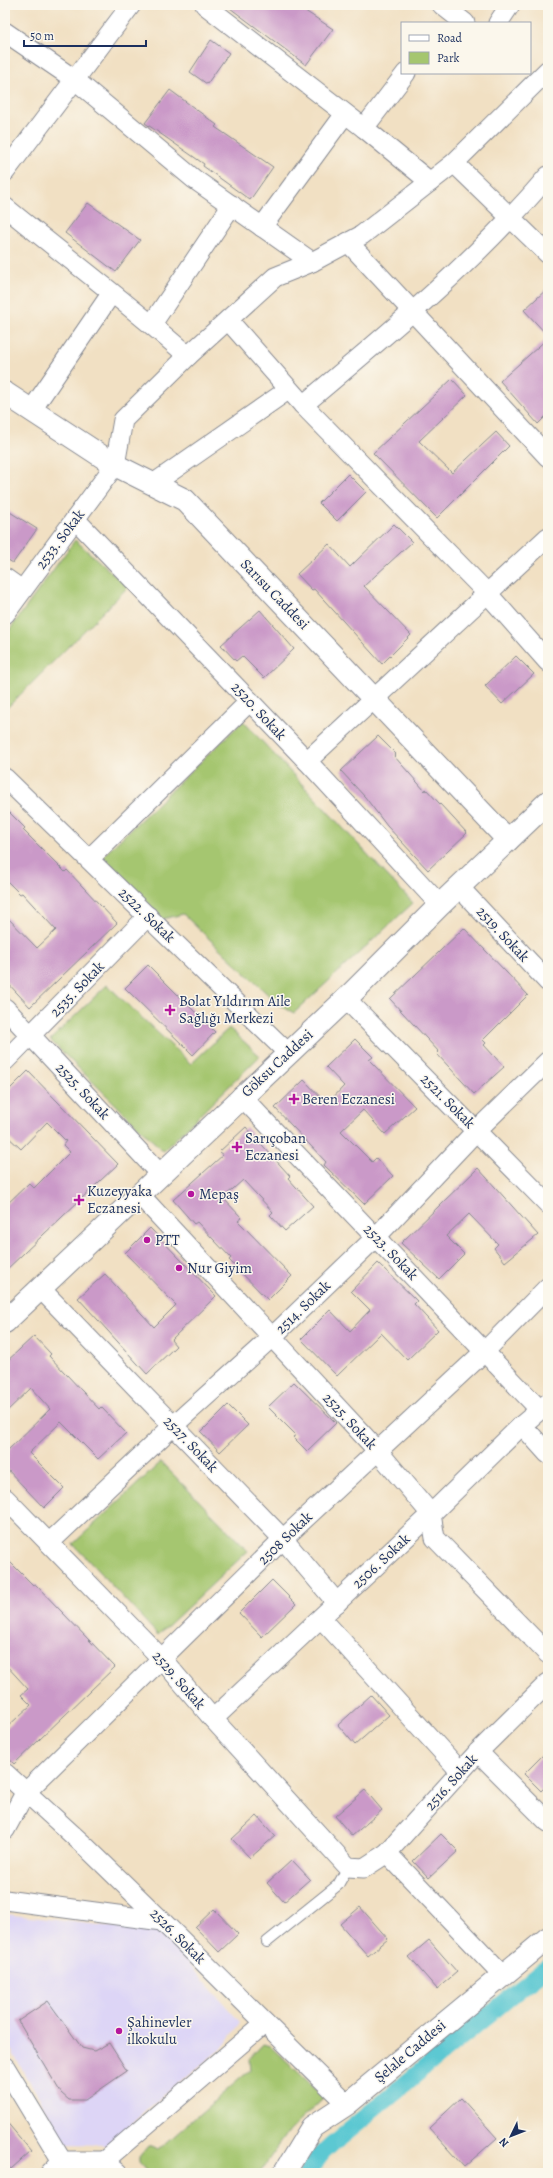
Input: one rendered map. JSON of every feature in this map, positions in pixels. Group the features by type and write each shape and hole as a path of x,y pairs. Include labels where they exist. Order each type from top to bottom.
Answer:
{"street":[{"path":"5,172 131,5"},
{"path":"205,5 364,128 430,182"},
{"path":"499,22 510,5"},
{"path":"5,32 74,79 194,178 312,262"},
{"path":"364,128 405,74"},
{"path":"115,465 123,420 188,356 275,277 312,262 362,235 454,163 540,75"},
{"path":"262,227 345,114"},
{"path":"454,163 548,254"},
{"path":"303,405 413,312 512,218 548,176"},
{"path":"152,324 232,205"},
{"path":"5,207 111,294 152,324 188,356"},
{"path":"348,242 548,457"},
{"path":"31,411 111,294"},
{"path":"228,320 288,390 487,593 548,662"},
{"path":"153,484 288,390"},
{"name":"Sarısu Caddesi","path":"5,393 115,465 185,500 508,840"},
{"name":"2533. Sokak","path":"5,614 115,465"},
{"name":"2520. Sokak","path":"75,520 307,761 440,905"},
{"path":"307,761 548,537"},
{"path":"5,578 22,590"},
{"path":"90,858 250,701"},
{"name":"2522. Sokak","path":"5,778 90,858 288,1053"},
{"name":"Göksu Caddesi","path":"5,1322 346,999 440,905 548,802"},
{"name":"2519. Sokak","path":"459,887 548,982"},
{"name":"2535. Sokak","path":"5,1061 148,916"},
{"name":"2521. Sokak","path":"346,999 477,1130 548,1204"},
{"name":"2525. Sokak","path":"5,1008 32,1035 160,1174"},
{"name":"2514. Sokak","path":"48,1543 174,1425 271,1338 376,1236 477,1130 548,1061"},
{"name":"2523. Sokak","path":"242,1096 486,1351 544,1406"},
{"name":"2525. Sokak","path":"139,1194 271,1338 377,1450 431,1514"},
{"name":"2508 Sokak","path":"5,1830 24,1793 283,1539 377,1450 486,1351 548,1287"},
{"name":"2527. Sokak","path":"40,1288 283,1539 337,1603"},
{"name":"2506. Sokak","path":"213,1719 431,1514 522,1425 544,1406"},
{"path":"522,1425 548,1454"},
{"name":"2529. Sokak","path":"5,1498 162,1659 213,1719 348,1867"},
{"path":"431,1514 435,1538 548,1654"},
{"path":"321,1618 460,1771"},
{"name":"2516. Sokak","path":"348,1867 364,1868 387,1853 460,1771 548,1683"},
{"path":"478,1752 548,1822"},
{"name":"2526. Sokak","path":"5,1773 24,1793 86,1847 162,1920 347,2104"},
{"path":"387,1853 502,1974"},
{"path":"5,1900 162,1920"},
{"name":"Şelale Caddesi","path":"284,2173 312,2127 347,2104 502,1974 548,1938"},
{"path":"5,2067 56,2167 111,2167 265,2023"}],"lane":[{"path":"267,1942 338,1885 348,1867"}],"shaded area":[{"name":"Şahinevler ilkokulu","path":"5,1914 158,1932 174,1947 240,2022 222,2048 150,2106 107,2145 67,2144 5,2040"}],"green space":[{"path":"75,540 128,587 5,710 5,636"},
{"path":"243,721 413,903 294,1013 279,1005 183,914 163,919 103,856"},
{"path":"107,985 191,1064 229,1028 260,1056 163,1151 50,1040"},
{"path":"161,1462 248,1551 158,1635 73,1544"},
{"path":"263,2044 271,2046 324,2097 290,2130 259,2173 148,2173 139,2163 139,2157 148,2146 158,2150 250,2070 249,2059"}],"building":[{"path":"226,5 296,5 333,29 306,65"},
{"path":"211,40 229,53 207,84 190,72"},
{"path":"170,90 217,125 215,127 273,167 250,200 203,166 204,164 145,123"},
{"path":"88,203 140,240 116,272 65,233"},
{"path":"548,288 548,336 524,310"},
{"path":"548,338 548,414 538,424 500,381"},
{"path":"452,379 467,395 419,441 452,473 496,432 509,446 437,518 373,453"},
{"path":"348,474 366,492 337,521 319,503"},
{"path":"5,509 37,529 13,563 5,558"},
{"path":"394,524 412,542 364,586 411,635 382,664 314,589 312,590 297,574 329,544 350,567"},
{"path":"260,610 294,649 264,678 242,656 236,661 221,645"},
{"path":"516,656 534,674 502,704 485,686"},
{"path":"378,736 396,754 394,756 425,791 426,789 467,833 428,870 387,826 365,797 341,771"},
{"path":"5,808 25,828 23,830 65,872 67,870 117,923 30,1007 5,980 5,915 37,948 56,930 22,893 20,894 5,879"},
{"path":"464,928 528,995 483,1040 486,1043 484,1045 504,1067 474,1094 437,1054 439,1052 390,999"},
{"name":"Bolat Yıldırım Aile Sağlığı Merkezi","path":"148,965 215,1032 193,1055 125,988"},
{"path":"355,1039 373,1057 369,1060 415,1107 385,1134 363,1110 341,1131 372,1162 376,1158 393,1176 364,1204 324,1165 326,1162 275,1108 304,1080 327,1104 344,1086 326,1067"},
{"path":"28,1071 118,1164 5,1271 5,1206 29,1183 34,1188 70,1152 63,1145 66,1141 47,1122 21,1149 5,1134 5,1094"},
{"path":"246,1127 290,1176 288,1178 313,1206 285,1231 270,1215 273,1212 243,1180 223,1198 242,1218 238,1221 292,1276 268,1300 229,1260 231,1258 197,1222 194,1224 173,1200 223,1155 219,1152"},
{"path":"478,1168 538,1235 505,1262 494,1248 498,1244 469,1214 446,1236 464,1254 439,1279 401,1243"},
{"path":"150,1228 216,1296 171,1340 176,1346 147,1374 78,1298 105,1274 154,1327 176,1305 125,1253"},
{"path":"378,1263 417,1301 414,1304 438,1330 407,1360 381,1333 337,1376 301,1339 330,1310 350,1331 370,1310 351,1291"},
{"path":"34,1336 51,1354 49,1356 99,1409 101,1407 126,1433 98,1459 61,1422 29,1453 64,1488 44,1508 5,1467 5,1453 50,1409 31,1388 5,1413 5,1363"},
{"path":"294,1382 336,1423 307,1451 293,1437 296,1435 268,1407"},
{"path":"228,1405 248,1425 220,1452 201,1432"},
{"path":"5,1557 33,1585 35,1584 115,1667 14,1764 5,1754 5,1729 31,1705 21,1695 28,1689 5,1664"},
{"path":"272,1580 296,1604 262,1637 239,1613"},
{"path":"371,1695 389,1715 355,1745 338,1725"},
{"path":"548,1750 548,1784 541,1791 524,1774"},
{"path":"365,1790 382,1810 352,1836 335,1816"},
{"path":"257,1816 275,1836 250,1858 232,1839"},
{"path":"441,1834 458,1851 429,1878 413,1861"},
{"path":"292,1860 310,1879 284,1902 267,1883"},
{"path":"360,1907 388,1939 368,1956 340,1924"},
{"path":"214,1909 238,1934 219,1952 195,1927"},
{"path":"429,1940 457,1972 437,1989 409,1957"},
{"path":"48,2001 82,2048 94,2051 109,2043 127,2071 85,2100 69,2100 61,2093 18,2021"},
{"path":"461,2098 497,2138 464,2167 429,2128"},
{"path":"5,2120 31,2151 11,2169 5,2163"}],"waterway":[{"path":"307,2173 319,2156 333,2143 548,1966"}],"place":[{"name":"Bolat Yıldırım Aile Sağlığı Merkezi","path":"170,1010"},
{"name":"Beren Eczanesi","path":"294,1099"},
{"name":"Sarıçoban Eczanesi","path":"237,1147"},
{"name":"Mepaş","path":"191,1194"},
{"name":"Kuzeyyaka Eczanesi","path":"79,1200"},
{"name":"PTT","path":"147,1240"},
{"name":"Nur Giyim","path":"179,1268"},
{"name":"Şahinevler ilkokulu","path":"119,2031"}]}
